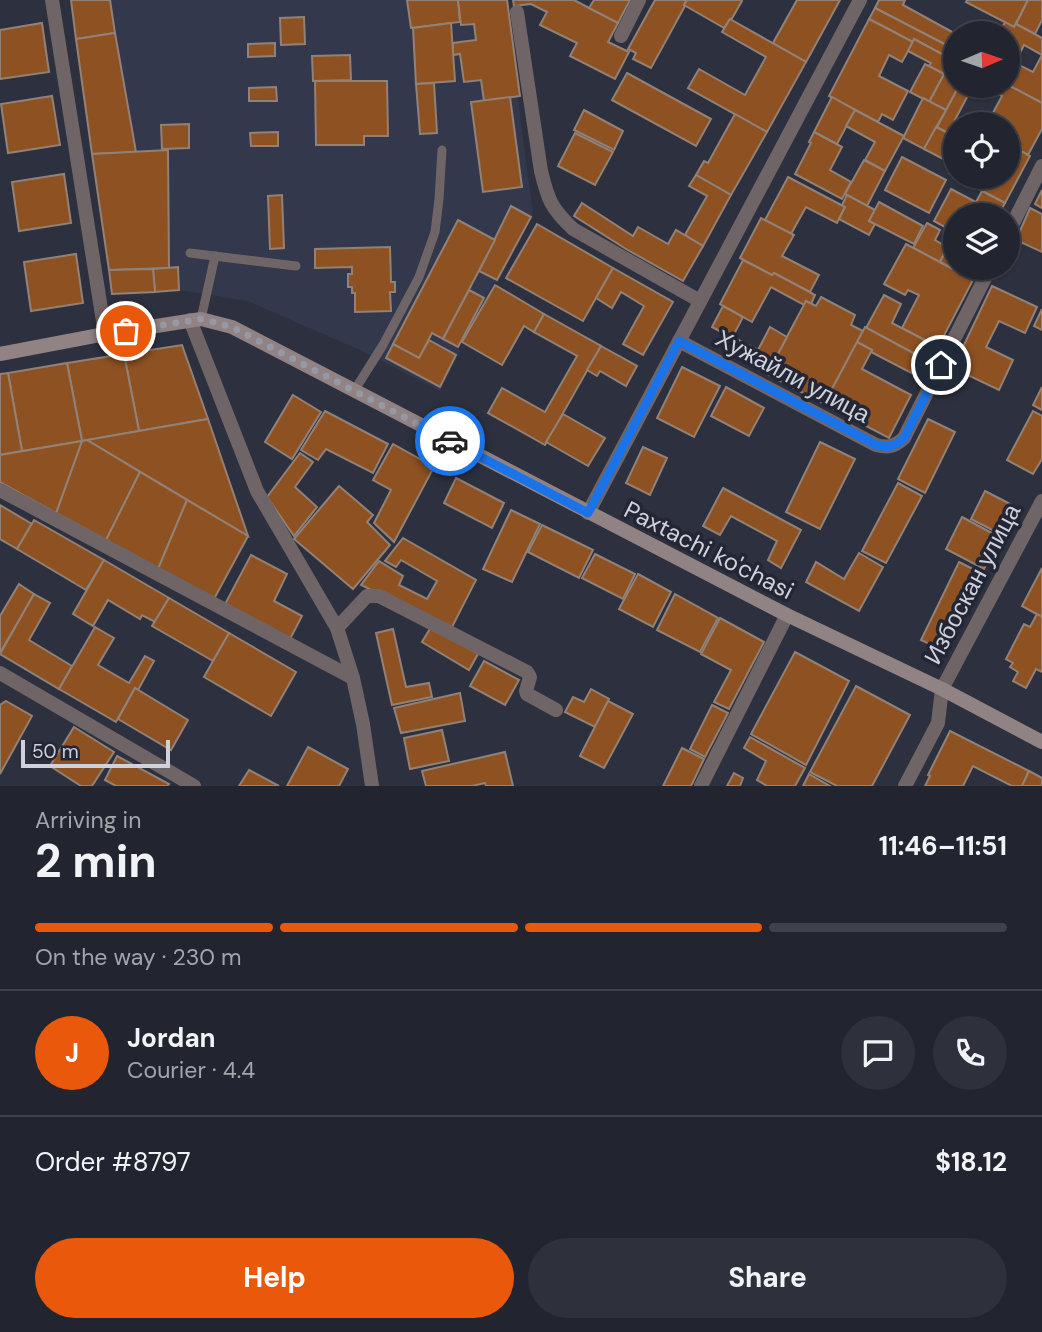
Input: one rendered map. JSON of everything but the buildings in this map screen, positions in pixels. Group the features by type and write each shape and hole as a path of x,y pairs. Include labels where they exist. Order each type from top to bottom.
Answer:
{"street":[{"path":"52,0 105,334"},
{"path":"621,36 639,0"},
{"name":"Хужайли улица","path":"588,513 860,0"},
{"path":"517,12 541,171 547,196 557,214 573,229 700,301"},
{"path":"1020,209 1042,166"},
{"name":"Хужайли улица","path":"679,341 876,445 896,446 904,438 984,280"},
{"path":"195,320 257,491 337,628 353,678 372,786"},
{"name":"Paxtachi ko'chasi","path":"0,354 195,320 232,327 787,615 942,689 1042,742"},
{"path":"0,490 353,678"},
{"name":"Избоскан улица","path":"942,689 1042,501"},
{"path":"337,628 367,596 379,596 527,672 530,677 527,694 556,710"},
{"path":"701,786 787,615"},
{"path":"0,673 194,786"},
{"path":"905,786 938,723 942,689"}],"lane":[{"path":"354,391 383,345 419,277 435,232 442,149"},
{"path":"190,253 296,266"},
{"path":"195,320 215,256"}],"shaded area":[{"path":"70,0 505,0 533,214 498,283 494,282 458,349 460,351 440,391 362,351 248,301 179,290 155,292 153,269 109,270"}],"way so far":[{"path":"126,331 201,319 232,327 450,441"}],"route":[{"path":"450,441 588,513 679,341 876,445 886,447 896,446 904,438 941,365"}]}
